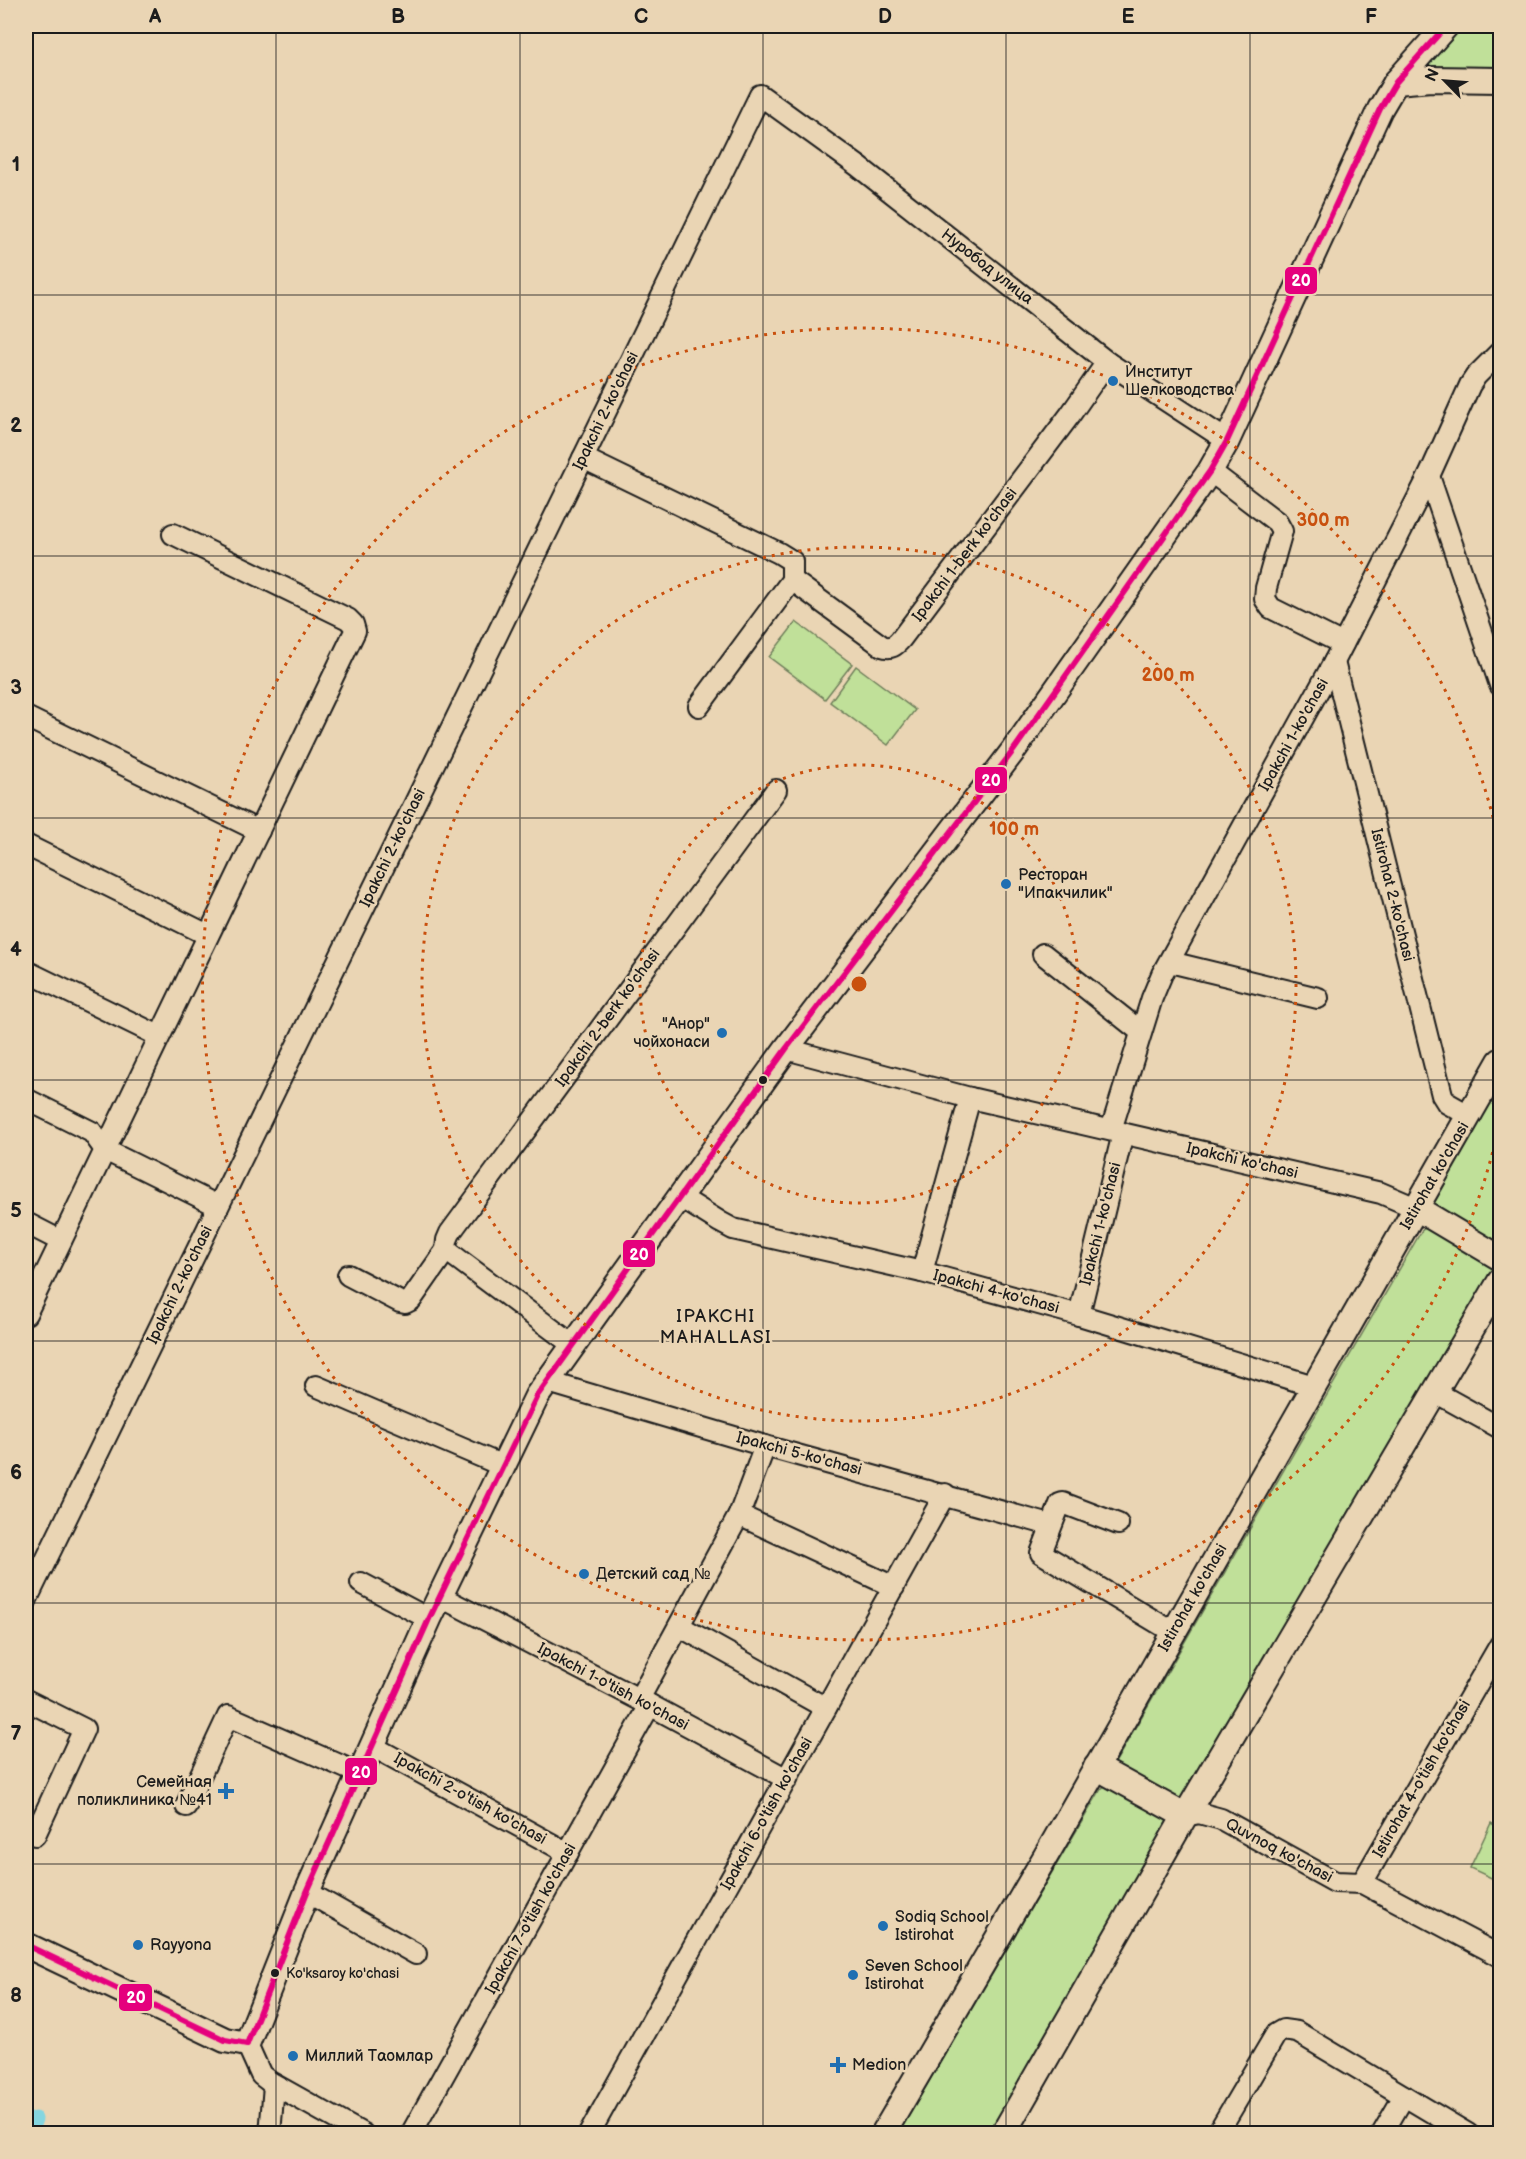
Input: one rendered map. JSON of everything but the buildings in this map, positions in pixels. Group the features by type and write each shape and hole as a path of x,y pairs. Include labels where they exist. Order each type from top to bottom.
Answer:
{"main road":[{"path":"248,2044 307,1892 372,1746 439,1596 537,1396 786,1049 1013,751 1210,471 1227,441 1380,109 1396,82 1446,26"},
{"path":"1396,82 1431,79 1500,80"},
{"name":"Istirohat ko'chasi","path":"883,2133 1096,1767 1500,1061"},
{"path":"1416,1208 1500,1258"},
{"path":"1004,2133 1185,1816 1500,1281"},
{"path":"1096,1767 1185,1816"},
{"path":"26,1945 225,2040 248,2044"},
{"path":"26,1959 219,2049 227,2051 248,2044"}],"street":[{"name":"Нуробод улица","path":"760,95 858,166 1107,362 1217,434"},
{"name":"Ipakchi 2-ko'chasi","path":"26,1601 760,95"},
{"name":"Ipakchi 1-ko'chasi","path":"1079,1315 1117,1132 1141,1032 1157,985 1334,662 1428,476 1470,385 1500,352"},
{"name":"Ipakchi 1-berk ko'chasi","path":"792,580 882,646 888,648 895,646 1070,415 1107,362"},
{"path":"583,458 779,552 792,561 792,580 699,706"},
{"path":"1210,471 1277,522 1282,531 1282,538 1266,588 1265,600 1271,608 1343,644"},
{"path":"1428,476 1500,685"},
{"path":"26,1314 355,631 348,619 172,534"},
{"name":"Istirohat 2-ko'chasi","path":"1334,662 1442,1095 1447,1103 1470,1116"},
{"path":"26,717 259,831"},
{"name":"Ipakchi 2-berk ko'chasi","path":"348,1275 405,1303 411,1300 446,1250 450,1233 776,790"},
{"path":"26,845 208,935"},
{"path":"1043,954 1141,1032"},
{"path":"1170,962 1318,998"},
{"path":"26,971 159,1036"},
{"name":"Ipakchi ko'chasi","path":"786,1049 970,1098 1381,1193 1416,1208"},
{"path":"922,1272 970,1098"},
{"path":"26,1099 92,1132 105,1150 218,1206"},
{"name":"Ipakchi 4-ko'chasi","path":"680,1197 733,1229 922,1272 1079,1315 1314,1386"},
{"path":"26,1223 61,1241"},
{"path":"446,1250 573,1345"},
{"name":"Ipakchi 5-ko'chasi","path":"548,1382 765,1446 945,1494 1050,1525"},
{"path":"316,1386 503,1466"},
{"path":"1435,1392 1500,1428"},
{"name":"Ipakchi 7-o'tish ko'chasi","path":"411,2133 568,1853 645,1702 679,1626 739,1515 765,1446"},
{"name":"Ipakchi 6-o'tish ko'chasi","path":"589,2133 945,1494"},
{"path":"1118,1524 1063,1503 1060,1504 1041,1552 1173,1632"},
{"path":"739,1515 894,1587"},
{"path":"361,1583 429,1619"},
{"name":"Ipakchi 1-o'tish ko'chasi","path":"439,1596 645,1702 787,1779"},
{"path":"679,1626 826,1708"},
{"name":"Istirohat 4-o'tish ko'chasi","path":"1362,1883 1500,1645"},
{"path":"26,1700 84,1729 35,1834"},
{"path":"186,1806 228,1716 360,1774"},
{"name":"Ipakchi 2-o'tish ko'chasi","path":"372,1746 568,1853"},
{"name":"Quvnoq ko'chasi","path":"1185,1816 1199,1813 1215,1817 1335,1882 1362,1883 1500,1956"},
{"path":"307,1892 416,1954"},
{"path":"1217,2133 1276,2034 1283,2030 1297,2032 1468,2133"},
{"path":"248,2044 261,2075 274,2085 363,2133"},
{"path":"270,2133 274,2085"},
{"path":"1382,2133 1404,2096"}],"green space":[{"path":"1464,26 1494,26 1500,38 1500,69 1427,66"},
{"path":"796,622 852,664 825,699 769,657"},
{"path":"856,666 915,710 888,745 830,702"},
{"path":"1500,1086 1500,1252 1432,1207"},
{"path":"1427,1227 1496,1269 1180,1801 1115,1766 1115,1763 1422,1230"},
{"path":"1105,1786 1169,1820 1169,1823 993,2133 898,2134 1101,1789"},
{"path":"1491,1823 1500,1828 1500,1882 1470,1868"}],"waterway":[{"path":"30,2134 35,2119"}],"transit line":[{"name":"20","path":"247,2044 307,1892 429,1619 537,1396 786,1049 1013,751 1210,471 1227,441 1380,109 1396,82 1446,26"},
{"name":"20","path":"26,1945 225,2040 247,2044"}],"place":[{"name":"Институт Шелководства","path":"1113,381"},
{"name":"Ресторан \"Ипакчилик\"","path":"1006,884"},
{"name":"\"Анор\" чойхонаси","path":"722,1033"},
{"name":"Детский сад №","path":"584,1574"},
{"name":"Семейная поликлиника №41","path":"226,1791"},
{"name":"Sodiq School Istirohat","path":"883,1926"},
{"name":"Rayyona","path":"138,1945"},
{"name":"Ko'ksaroy ko'chasi","path":"275,1973"},
{"name":"Seven School Istirohat","path":"853,1975"},
{"name":"Миллий Таомлар","path":"293,2056"},
{"name":"Medion","path":"838,2065"}],"district":[{"name":"IPAKCHI MAHALLASI","path":"716,1326"}]}
